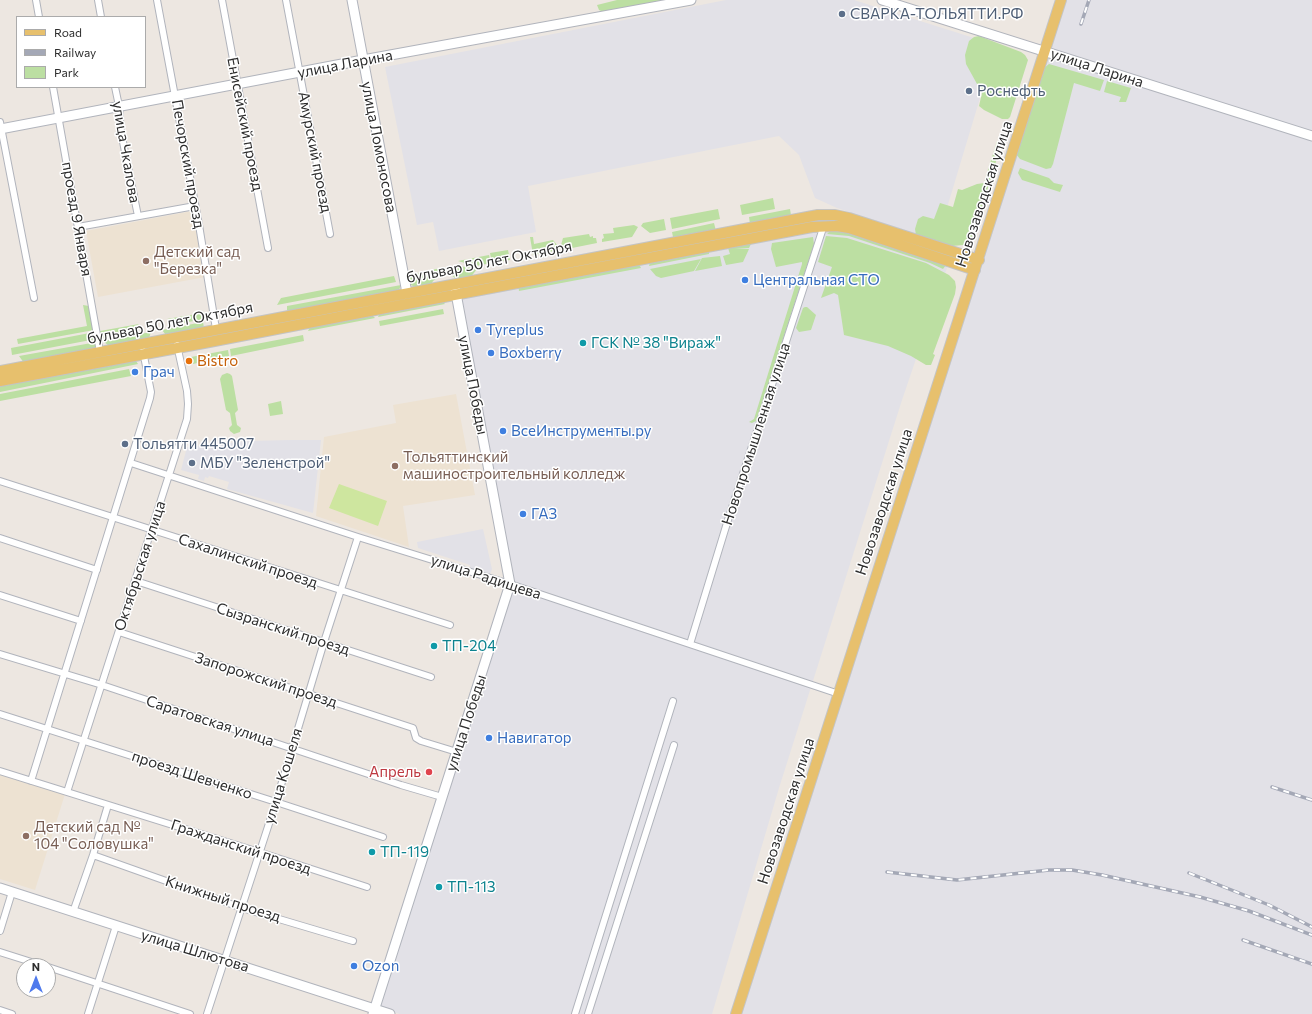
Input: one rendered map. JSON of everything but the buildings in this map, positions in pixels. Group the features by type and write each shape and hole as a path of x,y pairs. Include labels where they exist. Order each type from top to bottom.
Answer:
{"main road":[{"name":"улица Ломоносова","path":"352,0 406,293"},
{"name":"улица Ларина","path":"1,126 59,118 363,60 691,0"},
{"name":"улица Ларина","path":"882,0 1312,136"},
{"name":"Новозаводская улица","path":"736,1014 840,694 1061,0"},
{"name":"бульвар 50 лет Октября","path":"0,371 100,352 178,348 456,290 671,248 818,215 834,215 860,220 947,255 975,270"},
{"name":"бульвар 50 лет Октября","path":"671,248 824,226 838,226 947,255 979,260"},
{"name":"бульвар 50 лет Октября","path":"0,381 142,349 176,337 216,329 406,293 456,290"},
{"name":"улица Победы","path":"374,1012 510,584 456,290"},
{"name":"улица Шлютова","path":"0,888 224,960 374,1012 390,1014"}],"street":[{"path":"36,0 39,16"},
{"path":"98,0 101,16"},
{"name":"Печорский проезд","path":"157,0 196,206 216,329"},
{"name":"Енисейский проезд","path":"222,0 268,248"},
{"name":"Амурский проезд","path":"286,0 330,234"},
{"name":"проезд 9 Января","path":"53,88 100,352"},
{"name":"улица Чкалова","path":"115,88 119,106 121,132 138,216"},
{"path":"1,126 34,298"},
{"path":"78,227 196,206"},
{"name":"Новопромышленная улица","path":"690,644 732,508 824,226"},
{"name":"Октябрьская улица","path":"67,792 182,436 188,404 176,337"},
{"path":"31,781 114,518 150,398 151,392 142,349"},
{"name":"улица Радищева","path":"131,463 358,537 510,584 840,694"},
{"name":"Сахалинский проезд","path":"0,481 450,625"},
{"name":"улица Кошеля","path":"207,1014 276,802 324,642 358,537"},
{"path":"0,538 97,570"},
{"name":"Сызранский проезд","path":"136,581 431,677"},
{"path":"0,595 81,621"},
{"name":"Запорожский проезд","path":"119,632 413,728 416,738 420,741 457,752"},
{"name":"Саратовская улица","path":"0,654 102,685 442,798"},
{"path":"575,1014 673,701"},
{"name":"проезд Шевченко","path":"0,714 383,837"},
{"path":"588,1014 674,745"},
{"name":"Гражданский проезд","path":"0,771 366,887"},
{"path":"73,912 93,855 108,805"},
{"name":"Книжный проезд","path":"93,855 242,908 353,941"},
{"path":"0,931 12,892"},
{"path":"88,1014 116,926"},
{"path":"0,952 19,958"},
{"path":"56,970 190,1014"},
{"path":"0,1010 12,1014"}],"shaded area":[{"path":"726,0 854,0 996,45 937,241 837,208 815,198 799,155 779,136 528,186 536,232 439,251 433,222 417,225 385,67"},
{"path":"1062,0 1312,0 1312,1014 736,1014"},
{"name":"Детский сад \"Березка\"","path":"192,211 205,277 98,297 86,231"},
{"path":"823,231 845,231 948,265 902,400 779,788 712,1014 400,1014 378,1007 513,583 461,298"},
{"name":"Тольяттинский машиностроительный колледж","path":"456,394 475,495 403,506 409,547 316,516 324,437 396,423 393,405"},
{"path":"321,440 313,513 227,489 229,482 209,476 208,478 205,477 204,481 198,479 199,475 181,470 187,447 248,441"},
{"path":"483,529 492,569 490,574 470,568 470,565 418,548 417,542"},
{"name":"Детский сад № 104 \"Соловушка\"","path":"0,773 65,794 35,890 0,879"}],"green space":[{"path":"617,0 665,0 603,12 599,10 597,5"},
{"path":"979,36 1021,52 1028,60 1010,117 1008,119 1002,119 979,106 982,93 966,64 965,55 969,41 974,37"},
{"path":"1049,64 1104,80 1100,91 1074,83 1053,164 1051,168 1046,169 1020,159 1016,154 1043,69"},
{"path":"1107,81 1131,88 1126,102 1119,102 1121,97 1104,92"},
{"path":"997,141 1002,142 974,233 969,241 963,245 952,246 916,235 915,229 918,219 923,216 934,219 940,203 953,207 958,189 962,190 984,183"},
{"path":"1020,168 1049,178 1054,183 1063,185 1060,192 1022,180 1018,173"},
{"path":"773,198 775,209 742,215 740,205"},
{"path":"718,209 720,219 672,229 670,218"},
{"path":"790,209 791,215 787,217 750,224 749,217"},
{"path":"664,219 666,230 650,233 641,226 643,223"},
{"path":"714,223 716,231 673,237 672,232"},
{"path":"634,225 638,227 632,237 602,242 602,239 604,238 603,234 614,233 613,228"},
{"path":"830,231 846,231 946,265 943,269 930,263 849,236 827,234"},
{"path":"589,234 590,237 593,236 593,238 596,238 597,243 562,250 561,245 563,238"},
{"path":"826,236 847,238 926,263 949,275 955,281 955,294 933,354 935,355 931,365 926,365 911,356 888,346 844,335 838,295 834,293 821,298 832,267 818,262"},
{"path":"530,237 533,237 534,244 553,240 558,246 559,250 533,255"},
{"path":"813,237 814,244 756,421 752,423 749,422 754,419 802,264 802,262 776,267 771,249 772,243"},
{"path":"738,244 751,244 749,248 735,248 749,249 743,262 726,265 723,256 730,254 728,248"},
{"path":"508,250 510,260 492,263 490,253"},
{"path":"697,251 709,252 709,254 649,266 650,262"},
{"path":"489,255 491,263 476,266 458,261"},
{"path":"720,256 722,266 695,271 702,258"},
{"path":"701,259 694,271 661,278 656,276 650,269"},
{"path":"639,264 641,268 519,291 518,285"},
{"path":"460,266 477,269 470,278 455,278 450,274 441,275 433,281 431,285 417,288 409,284 407,276 436,269"},
{"path":"394,276 396,282 277,305 281,298"},
{"path":"401,285 399,290 299,311 287,310 287,306"},
{"path":"443,302 445,304 378,317 380,313"},
{"path":"83,305 89,306 94,330 18,344 17,339 87,326"},
{"path":"805,307 816,315 811,330 799,332 796,328 803,308"},
{"path":"443,309 444,314 380,326 379,321"},
{"path":"208,312 209,318 183,323 167,319"},
{"path":"371,314 375,318 308,331 310,327"},
{"path":"203,322 204,328 166,335 162,330"},
{"path":"139,324 124,334 101,338 100,331"},
{"path":"95,332 96,339 12,355 11,348"},
{"path":"151,332 149,338 109,346 103,341"},
{"path":"303,335 304,341 231,356 230,349"},
{"path":"97,342 95,348 24,363 19,356"},
{"path":"228,350 229,356 193,364 191,357"},
{"path":"132,359 138,364 0,392 0,384"},
{"path":"129,369 131,376 0,401 0,394"},
{"path":"227,373 232,376 238,410 235,413 237,425 241,428 240,432 234,434 229,428 232,425 230,413 226,410 220,379 222,375"},
{"path":"281,401 283,414 270,416 268,404"},
{"path":"339,484 387,501 378,526 329,508"}],"railway":[{"path":"1081,24 1089,0"},
{"path":"1272,787 1312,800"},
{"path":"887,872 957,880 1049,870 1072,870 1102,875 1200,897 1249,911 1312,935"},
{"path":"1189,873 1269,905 1312,927"},
{"path":"1243,940 1312,964"}],"place":[{"name":"СВАРКА-ТОЛЬЯТТИ.РФ","path":"842,14"},
{"name":"Роснефть","path":"969,91"},
{"name":"Детский сад \"Березка\"","path":"146,261"},
{"name":"Центральная СТО","path":"745,280"},
{"name":"Tyreplus","path":"478,330"},
{"name":"ГСК № 38 \"Вираж\"","path":"583,343"},
{"name":"Boxberry","path":"491,353"},
{"name":"Bistro","path":"189,361"},
{"name":"Грач","path":"135,372"},
{"name":"ВсеИнструменты.ру","path":"503,431"},
{"name":"Тольятти 445007","path":"125,444"},
{"name":"МБУ \"Зеленстрой\"","path":"192,463"},
{"name":"Тольяттинский машиностроительный колледж","path":"395,466"},
{"name":"ГАЗ","path":"523,514"},
{"name":"ТП-204","path":"434,646"},
{"name":"Навигатор","path":"489,738"},
{"name":"Апрель","path":"429,772"},
{"name":"Детский сад № 104 \"Соловушка\"","path":"26,836"},
{"name":"ТП-119","path":"372,852"},
{"name":"ТП-113","path":"439,887"},
{"name":"Ozon","path":"354,966"}]}
